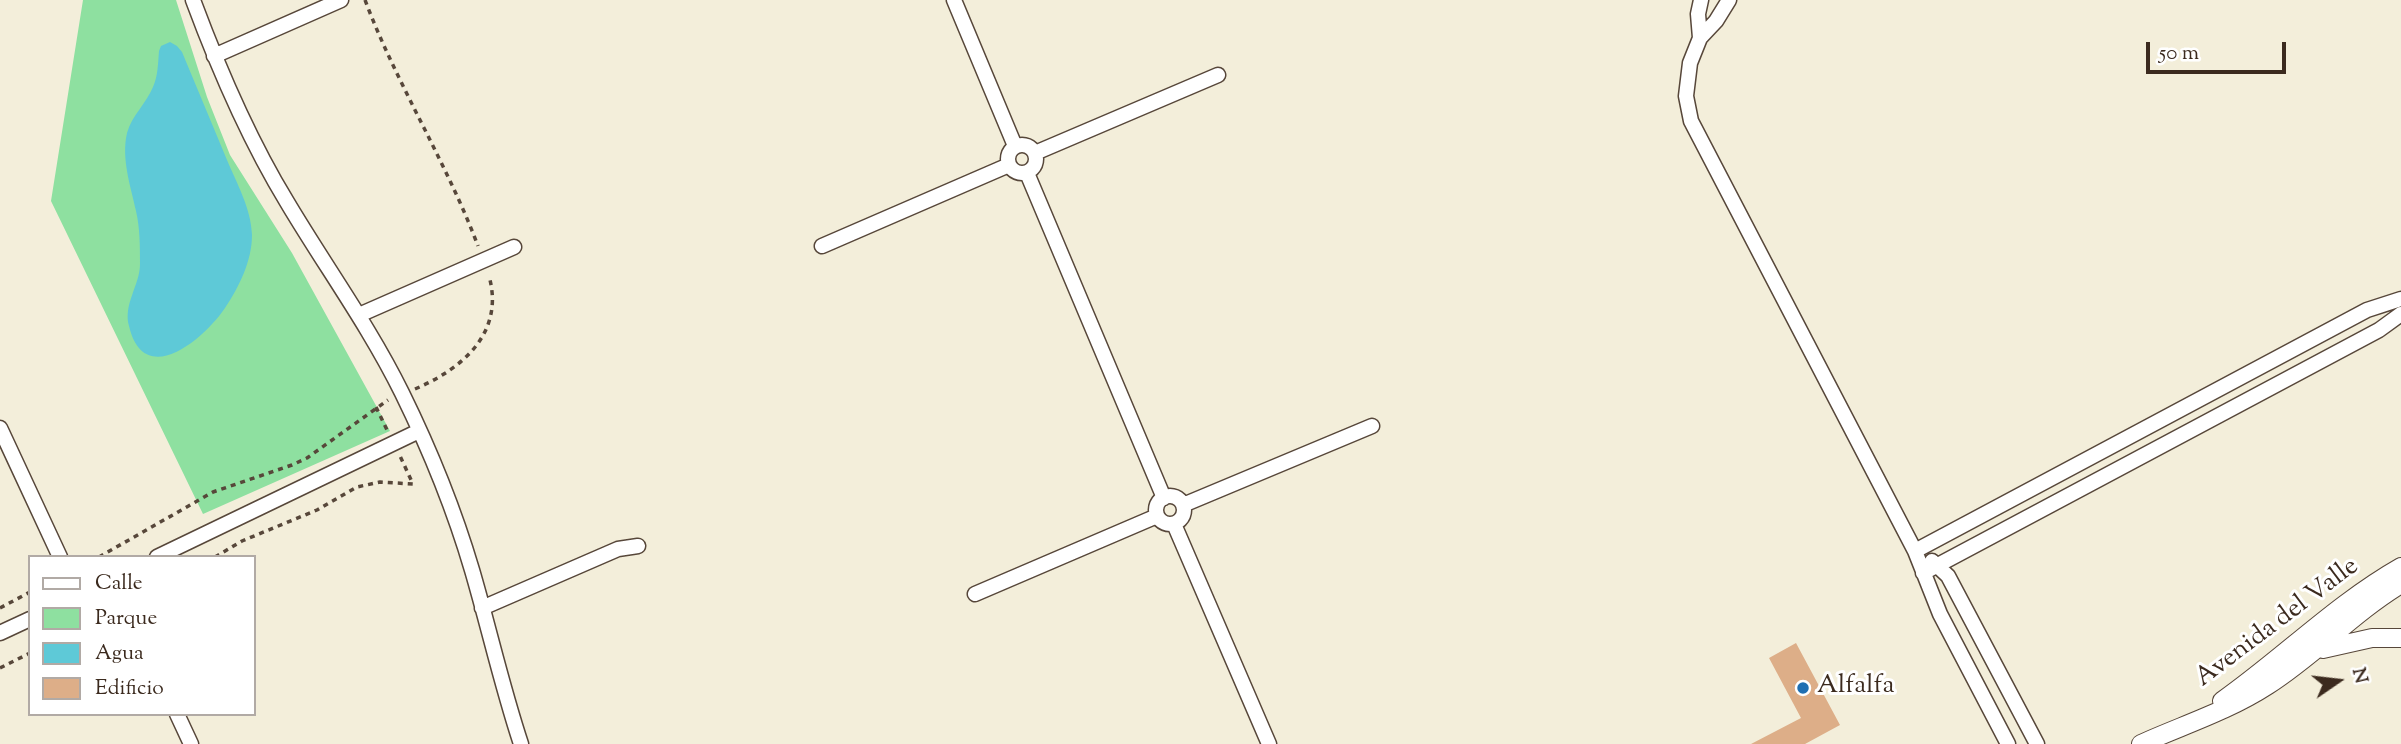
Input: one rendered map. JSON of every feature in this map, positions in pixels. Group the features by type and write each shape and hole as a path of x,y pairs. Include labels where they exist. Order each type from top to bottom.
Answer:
{"street":[{"path":"193,0 246,128 269,171 382,354 419,430 459,531 521,744"},
{"path":"214,56 341,0"},
{"path":"954,0 1016,146"},
{"path":"1700,0 1700,37"},
{"path":"1729,0 1716,21 1700,37 1690,63 1686,85 1691,121 1915,551 1940,614 2008,744"},
{"path":"1035,153 1219,75"},
{"path":"1024,145 1035,153 1036,163 1027,173 1014,172 1009,165 1008,156 1016,146 1024,145"},
{"path":"822,246 1009,165"},
{"path":"1027,173 1164,498"},
{"path":"359,315 514,247"},
{"path":"1915,551 2367,310 2401,299"},
{"path":"1923,573 2379,330 2401,314"},
{"path":"1183,505 1372,426"},
{"path":"0,428 59,555"},
{"path":"161,555 419,430"},
{"path":"1164,498 1177,498 1183,505 1182,518 1174,524 1163,523 1157,516 1158,503 1164,498"},
{"path":"975,594 1157,516"},
{"path":"1174,524 1269,744"},
{"path":"482,608 618,548 638,546"},
{"path":"1915,551 1938,565 1948,576 2037,744"},
{"name":"Avenida del Valle","path":"2186,723 2242,686 2358,593 2401,566"},
{"name":"Avenida del Valle","path":"2141,744 2249,697 2401,584"},
{"path":"0,634 28,620"},
{"path":"2313,652 2351,640 2401,638"},
{"path":"178,716 191,744"}],"path":[{"path":"218,555 242,541 317,510 357,487 380,482 413,484"},
{"path":"0,608 28,593"},
{"path":"0,668 28,654"}],"green space":[{"path":"83,0 176,0 207,97 230,155 292,253 390,431 203,514 51,201"}],"water":[{"path":"170,42 182,52 243,196 252,235 244,273 225,308 203,333 189,344 175,353 160,357 147,355 137,345 129,326 128,310 139,272 140,251 125,143 129,127 155,83 161,46"}],"building":[{"name":"Alfalfa","path":"1796,643 1840,725 1805,744 1751,744 1801,718 1769,658"}],"place":[{"name":"Alfalfa","path":"1803,688"}]}
